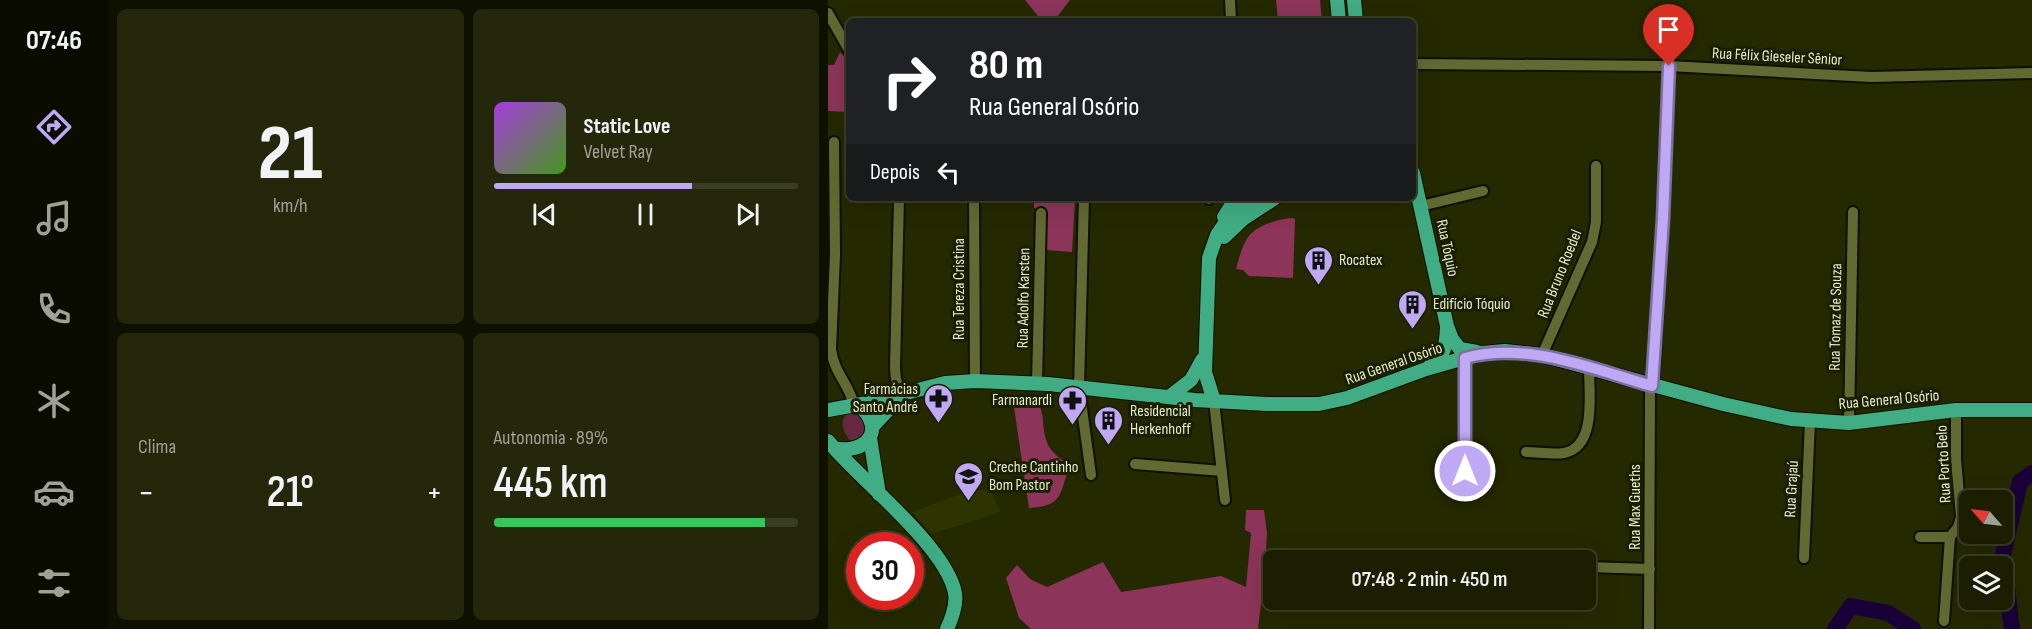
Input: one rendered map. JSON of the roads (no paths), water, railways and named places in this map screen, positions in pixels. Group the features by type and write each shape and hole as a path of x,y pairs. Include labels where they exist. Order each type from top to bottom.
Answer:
{"main road":[{"path":"1337,0 1339,18"},
{"path":"1354,0 1356,18"},
{"name":"Rua Tóquio","path":"1416,185 1447,326 1452,339 1460,349 1482,353"},
{"path":"1222,228 1224,217 1234,201"},
{"path":"1214,401 1207,382 1204,355 1209,258 1217,235 1230,216 1252,201"},
{"path":"1209,258 1227,233 1270,201"},
{"name":"Rua Tóquio","path":"1426,369 1437,361 1444,351 1447,326"},
{"name":"Rua General Osório","path":"830,411 945,383 975,381 1037,383 1214,401 1319,404 1347,398 1426,369 1482,353 1505,351 1542,355 1742,409 1810,421 1849,423 1956,410 2032,410"},
{"path":"1169,397 1191,381 1204,355"},
{"path":"831,445 850,450 863,446 871,432 903,393"},
{"path":"857,405 869,416 879,494"},
{"path":"831,445 936,554 956,595 953,615 947,629"}],"street":[{"path":"1230,0 1231,18"},
{"path":"828,13 846,45"},
{"name":"Rua Félix Gieseler Sênior","path":"1416,64 1669,66 1871,77 2032,73"},
{"name":"Rua Max Gueths","path":"1649,629 1650,401 1663,219 1669,66"},
{"path":"834,142 835,255 831,349 833,363 857,405"},
{"name":"Rua Bruno Roedel","path":"1542,355 1592,242 1596,222 1596,166"},
{"path":"1421,206 1483,190"},
{"path":"899,201 896,380 903,393"},
{"name":"Rua Tereza Cristina","path":"974,201 975,381"},
{"path":"1084,201 1079,387 1090,475"},
{"name":"Rua Tomaz de Souza","path":"1849,423 1853,212"},
{"name":"Rua Adolfo Karsten","path":"1037,383 1041,213"},
{"path":"1465,358 1465,471"},
{"path":"1526,452 1565,453 1575,448 1582,440 1589,420 1589,368"},
{"path":"1214,401 1225,500"},
{"name":"Rua Porto Belo","path":"1944,621 1950,537 1958,527 1961,517 1956,459 1956,410"},
{"name":"Rua Grajaú","path":"1804,558 1810,421"},
{"path":"1135,464 1222,471"},
{"path":"1920,537 1950,537"},
{"path":"1596,567 1650,569"}],"waterway":[{"path":"2012,629 2003,555 2020,482 2032,473"},
{"path":"1835,629 1851,606 1888,613 1913,629"}],"place":[{"name":"Rocatex","path":"1318,286"},
{"name":"Edifício Tóquio","path":"1412,330"},
{"name":"Farmácias Santo André","path":"939,424"},
{"name":"Farmanardi","path":"1073,426"},
{"name":"Residencial Herkenhoff","path":"1109,446"},
{"name":"Creche Cantinho Bom Pastor","path":"968,502"}]}
